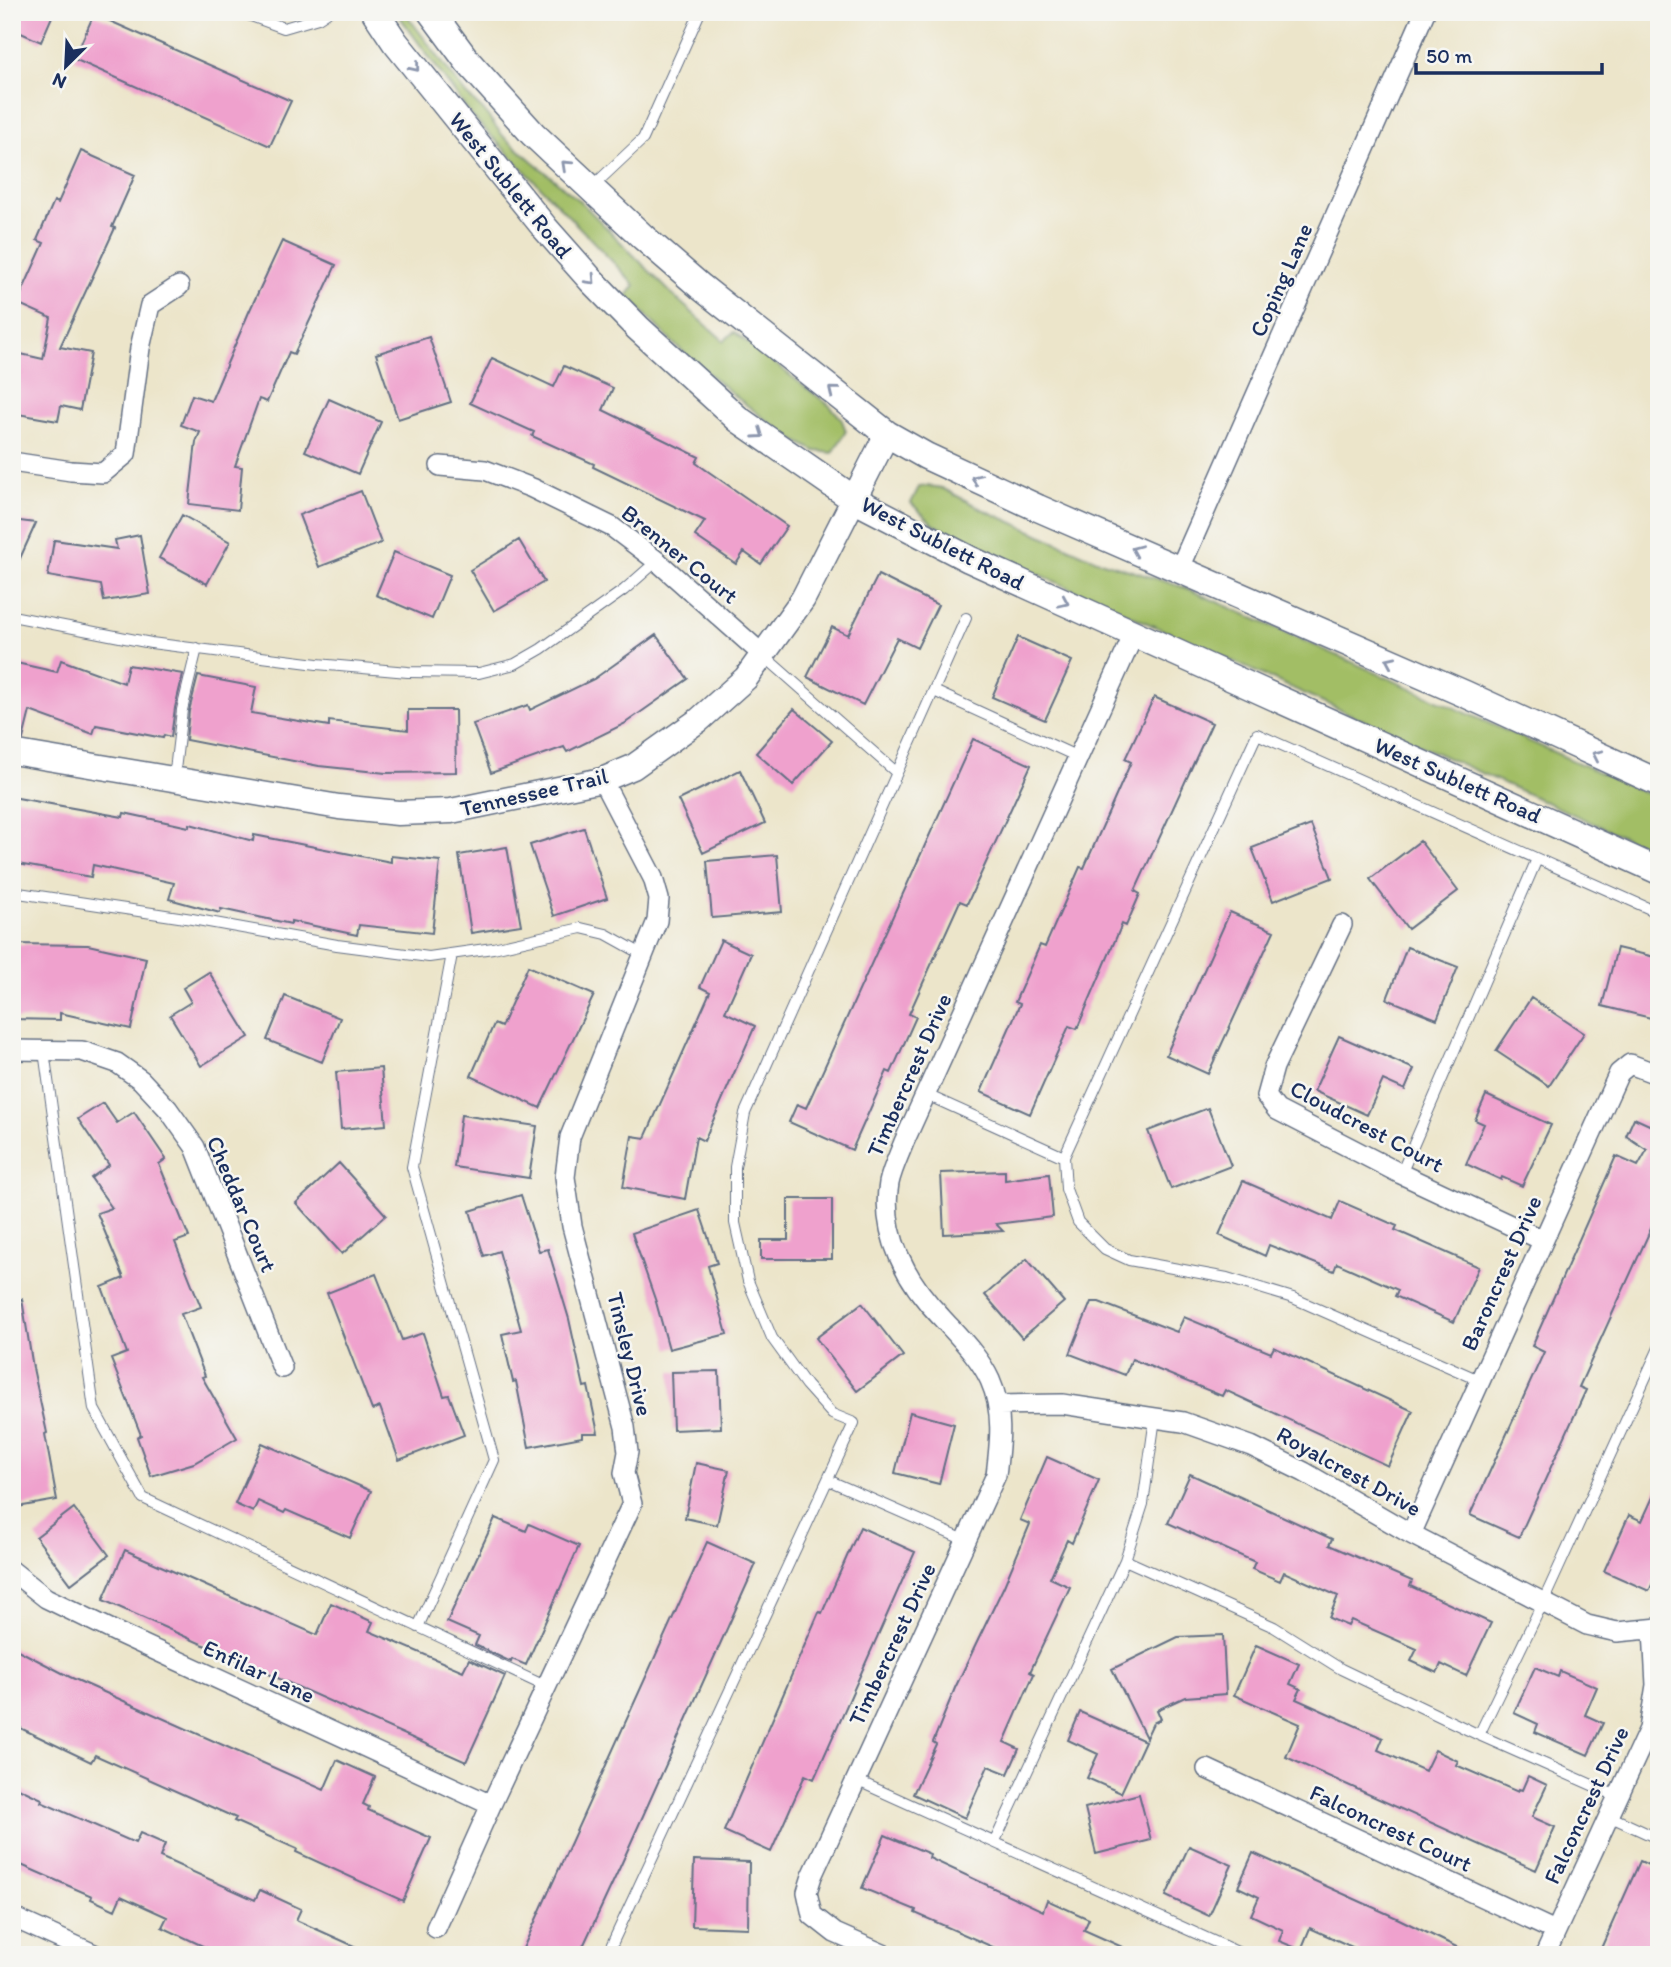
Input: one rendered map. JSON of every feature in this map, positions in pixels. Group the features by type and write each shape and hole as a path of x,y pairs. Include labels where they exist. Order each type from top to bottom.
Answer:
{"main road":[{"name":"West Sublett Road","path":"375,12 395,41 545,228 600,290 738,419 855,500 970,559 1659,871"},
{"name":"West Sublett Road","path":"431,12 468,62 533,134 591,188 701,287 887,433 926,456 974,478 1465,694 1659,783"}],"street":[{"name":"Coping Lane","path":"1180,568 1425,12"},
{"path":"12,461 71,471 103,472 126,454 140,348 150,305 179,286"},
{"name":"Tennessee Trail","path":"12,752 339,807 398,813 451,811 602,780 633,767 699,720 746,678 803,598 887,433"},
{"name":"Brenner Court","path":"440,466 485,470 532,488 612,527 657,561 763,655"},
{"name":"Timbercrest Drive","path":"885,1955 835,1933 812,1915 807,1892 996,1475 1001,1436 999,1405 990,1380 973,1352 926,1302 903,1267 887,1215 889,1181 904,1142 1134,634"},
{"name":"Tinsley Drive","path":"436,1928 632,1504 624,1473 628,1452 625,1427 572,1226 565,1177 570,1137 657,920 659,899 653,878 602,780"},
{"name":"Cloudcrest Court","path":"1342,925 1274,1067 1266,1097 1277,1110 1401,1174 1542,1240"},
{"name":"Cheddar Court","path":"12,1050 82,1051 117,1063 141,1080 168,1109 195,1147 282,1368"},
{"name":"Baroncrest Drive","path":"1411,1534 1619,1073 1630,1065 1659,1075"},
{"name":"Royalcrest Drive","path":"999,1405 1062,1404 1183,1422 1251,1446 1304,1472 1411,1534 1587,1625 1617,1632 1656,1629"},
{"name":"Enfilar Lane","path":"12,1571 46,1598 491,1805"},
{"name":"Falconcrest Drive","path":"1545,1955 1648,1729 1656,1685 1656,1629"},
{"name":"Falconcrest Court","path":"1207,1769 1555,1931"},
{"path":"12,1917 96,1955"}],"lane":[{"path":"240,12 284,28 318,18 327,12"},
{"path":"591,188 643,139 700,12"},
{"path":"12,616 151,643 317,664 395,671 479,673 515,664 541,649 624,590 657,561"},
{"path":"607,1955 854,1423 832,1414 806,1385 772,1338 748,1281 735,1223 734,1167 745,1113 966,618"},
{"path":"174,780 182,710 197,648"},
{"path":"763,655 897,773"},
{"path":"934,691 1078,757"},
{"path":"1481,1381 1293,1298 1227,1278 1129,1260 1105,1249 1078,1223 1066,1189 1063,1157 1257,734 1659,913"},
{"path":"1401,1174 1537,859"},
{"path":"12,892 192,919 337,945 429,957 581,928 606,934 642,954"},
{"path":"418,1627 494,1460 412,1167 452,954"},
{"path":"44,1051 94,1409 143,1498 547,1687"},
{"path":"927,1095 1063,1157"},
{"path":"1479,1735 1659,1348"},
{"path":"995,1841 1125,1560 1143,1504 1155,1418"},
{"path":"828,1480 967,1541"},
{"path":"1125,1560 1274,1627 1340,1669 1619,1797"},
{"path":"856,1780 1244,1955"},
{"path":"1609,1816 1659,1839"}],"green space":[{"path":"406,14 466,94 483,110 504,137 583,204 677,299 724,341 734,332 830,406 841,418 846,431 833,453 815,451 787,436 674,344 627,296 635,285 471,115 400,17"},
{"path":"919,487 942,488 982,509 1097,560 1186,588 1659,799 1659,853 1005,559 933,524 911,503"}],"building":[{"path":"12,12 54,12 41,42 12,29"},
{"path":"94,14 291,101 270,146 74,59"},
{"path":"81,151 135,175 112,227 115,228 60,347 91,353 80,410 61,406 58,421 12,413 12,352 43,359 51,318 17,303 44,243 37,240 54,201 58,203"},
{"path":"282,241 336,265 294,354 289,352 267,402 259,399 235,466 242,467 238,510 189,504 196,442 200,432 181,425 192,395 211,401"},
{"path":"429,337 451,402 398,419 376,354"},
{"path":"492,358 554,387 564,366 613,388 603,410 699,457 696,463 787,526 761,564 744,552 736,564 695,536 705,521 593,467 594,464 532,436 534,432 470,403"},
{"path":"329,399 381,422 358,474 305,451"},
{"path":"361,491 381,543 319,567 299,515"},
{"path":"182,515 230,542 207,584 159,558"},
{"path":"12,520 36,523 12,576"},
{"path":"140,535 150,594 104,601 101,585 48,576 54,540 117,549 115,540"},
{"path":"519,540 544,582 494,611 470,570"},
{"path":"394,552 450,575 432,619 376,595"},
{"path":"878,575 938,605 917,648 897,638 863,705 807,677 832,627 848,635"},
{"path":"656,635 688,679 624,724 567,752 564,747 491,773 473,724 528,705 530,710 594,679"},
{"path":"1018,637 1072,661 1045,720 992,697"},
{"path":"61,660 124,683 128,665 183,674 171,737 164,735 163,738 96,725 93,734 30,711 23,739 12,737 12,662 57,672"},
{"path":"198,676 256,687 251,713 329,726 329,721 408,730 408,710 455,710 456,772 386,773 319,766 186,740 189,711"},
{"path":"1154,697 1212,723 1135,891 1140,894 1126,926 1122,924 1077,1029 1069,1026 1030,1114 981,1092 1020,1004 1015,1002 1040,945 1045,947 1131,762 1125,759"},
{"path":"794,709 832,741 793,785 756,753"},
{"path":"973,739 1031,765 967,904 960,901 909,1014 916,1017 891,1073 887,1071 852,1150 789,1122 797,1104 806,1108"},
{"path":"740,770 765,823 703,853 678,800"},
{"path":"12,797 123,817 124,813 189,827 190,824 253,841 254,835 391,862 391,856 440,861 432,933 359,925 357,935 221,909 220,913 169,899 174,883 93,865 91,877 12,863"},
{"path":"1311,825 1332,878 1273,901 1252,848"},
{"path":"584,828 607,898 554,916 530,845"},
{"path":"1420,841 1458,891 1408,929 1370,879"},
{"path":"507,847 521,925 471,933 459,855"},
{"path":"777,855 782,912 712,918 707,861"},
{"path":"1230,912 1274,931 1208,1074 1166,1055"},
{"path":"721,940 751,954 725,1012 755,1026 704,1141 696,1137 685,1199 623,1187 632,1136 645,1138 710,992 700,987"},
{"path":"12,944 88,945 146,958 131,1029 60,1013 60,1020 12,1019"},
{"path":"1407,947 1458,967 1437,1019 1387,999"},
{"path":"1617,948 1659,958 1659,1020 1602,1006"},
{"path":"528,966 594,995 540,1108 471,1076 494,1024 501,1027"},
{"path":"209,972 249,1037 201,1066 170,1015 191,1002 183,988"},
{"path":"285,996 340,1018 322,1062 267,1040"},
{"path":"1531,998 1584,1033 1549,1086 1496,1051"},
{"path":"1339,1036 1414,1069 1405,1090 1383,1080 1367,1115 1314,1091"},
{"path":"381,1068 386,1125 341,1129 336,1072"},
{"path":"1486,1095 1551,1125 1522,1186 1466,1164 1484,1124 1475,1120"},
{"path":"103,1103 117,1123 134,1112 166,1159 159,1164 189,1237 175,1242 201,1307 181,1314 205,1376 202,1377 237,1438 194,1463 151,1476 137,1437 141,1435 111,1359 127,1353 102,1287 124,1278 97,1213 112,1208 91,1178 109,1165 78,1119"},
{"path":"1208,1108 1231,1166 1171,1189 1148,1131"},
{"path":"461,1115 537,1126 529,1178 454,1167"},
{"path":"1634,1118 1659,1128 1659,1211 1579,1387 1586,1390 1519,1537 1470,1515 1544,1352 1532,1346 1616,1156 1638,1166 1647,1150 1626,1136"},
{"path":"339,1163 386,1215 342,1254 296,1203"},
{"path":"1005,1171 1005,1180 1049,1174 1053,1217 996,1224 1003,1231 944,1234 941,1173"},
{"path":"1243,1181 1332,1220 1340,1201 1397,1226 1395,1230 1479,1267 1454,1322 1395,1296 1398,1290 1337,1263 1334,1271 1269,1245 1265,1256 1219,1235"},
{"path":"521,1195 539,1251 548,1249 569,1319 584,1387 588,1386 598,1433 582,1433 582,1437 529,1447 516,1381 513,1382 502,1334 521,1330 499,1251 484,1256 470,1211"},
{"path":"788,1199 832,1199 832,1259 761,1259 761,1240 788,1240"},
{"path":"699,1210 717,1263 708,1266 727,1334 669,1349 632,1233"},
{"path":"1027,1259 1064,1302 1022,1338 985,1295"},
{"path":"376,1274 402,1340 423,1333 444,1396 449,1395 464,1435 399,1460 380,1407 372,1410 327,1293"},
{"path":"22,1299 57,1500 12,1508 12,1300"},
{"path":"1091,1302 1099,1302 1177,1332 1184,1317 1271,1353 1274,1347 1413,1411 1388,1466 1225,1390 1222,1396 1132,1359 1125,1375 1070,1354"},
{"path":"862,1303 903,1356 857,1391 816,1338"},
{"path":"719,1371 721,1428 673,1430 671,1372"},
{"path":"910,1412 954,1424 939,1484 895,1473"},
{"path":"262,1443 371,1491 350,1538 258,1501 253,1512 235,1504"},
{"path":"1047,1457 1099,1480 1072,1543 1067,1540 1050,1578 1070,1587 1030,1672 1034,1674 1004,1742 1019,1749 1008,1774 988,1766 965,1818 913,1794 936,1744 933,1742 955,1688 1004,1586 1030,1524 1020,1520"},
{"path":"696,1463 729,1470 717,1525 685,1518"},
{"path":"1190,1474 1332,1539 1329,1545 1412,1581 1410,1586 1491,1623 1466,1676 1441,1664 1437,1673 1411,1661 1417,1649 1351,1620 1348,1626 1329,1618 1338,1596 1284,1572 1280,1581 1252,1569 1255,1562 1168,1523"},
{"path":"1659,1484 1659,1570 1649,1591 1604,1571 1629,1515 1642,1521"},
{"path":"74,1508 109,1555 71,1584 36,1537"},
{"path":"495,1518 526,1531 529,1524 579,1546 526,1665 512,1659 511,1662 475,1645 479,1636 447,1622"},
{"path":"860,1527 915,1552 814,1779 805,1775 771,1852 724,1831 819,1612 822,1613"},
{"path":"707,1542 756,1564 620,1867 579,1955 520,1955"},
{"path":"125,1550 317,1635 331,1603 373,1622 369,1631 463,1671 469,1659 505,1676 466,1762 103,1600"},
{"path":"1223,1635 1226,1694 1185,1697 1157,1710 1161,1719 1153,1723 1146,1738 1112,1669 1178,1637"},
{"path":"1256,1645 1299,1664 1290,1684 1301,1689 1296,1699 1383,1738 1378,1750 1425,1771 1435,1750 1458,1761 1456,1765 1518,1792 1519,1789 1522,1790 1528,1776 1547,1785 1532,1817 1555,1827 1536,1870 1286,1757 1300,1724 1234,1695"},
{"path":"12,1647 70,1677 324,1790 337,1760 375,1777 363,1804 369,1807 368,1810 431,1838 403,1901 296,1852 297,1849 234,1821 236,1818 95,1755 91,1762 12,1724"},
{"path":"1535,1667 1558,1677 1560,1671 1597,1687 1585,1715 1603,1723 1588,1755 1535,1732 1538,1724 1514,1713"},
{"path":"1080,1712 1145,1741 1121,1793 1087,1778 1098,1754 1068,1740"},
{"path":"12,1785 42,1799 41,1802 135,1843 140,1833 165,1844 160,1857 255,1900 260,1890 301,1909 296,1920 374,1955 222,1955 162,1927 167,1917 121,1896 115,1910 91,1899 92,1896 12,1861"},
{"path":"1139,1794 1151,1840 1096,1854 1085,1808"},
{"path":"885,1835 930,1854 929,1858 1043,1911 1047,1900 1089,1919 1084,1930 1140,1955 1011,1955 915,1913 916,1910 862,1888"},
{"path":"1189,1846 1232,1865 1209,1916 1166,1896"},
{"path":"1253,1853 1473,1955 1356,1955 1359,1950 1310,1928 1301,1950 1279,1941 1283,1930 1251,1915 1259,1897 1238,1887"},
{"path":"694,1860 749,1862 748,1928 692,1926"},
{"path":"1640,1861 1659,1870 1659,1955 1598,1955"}]}
